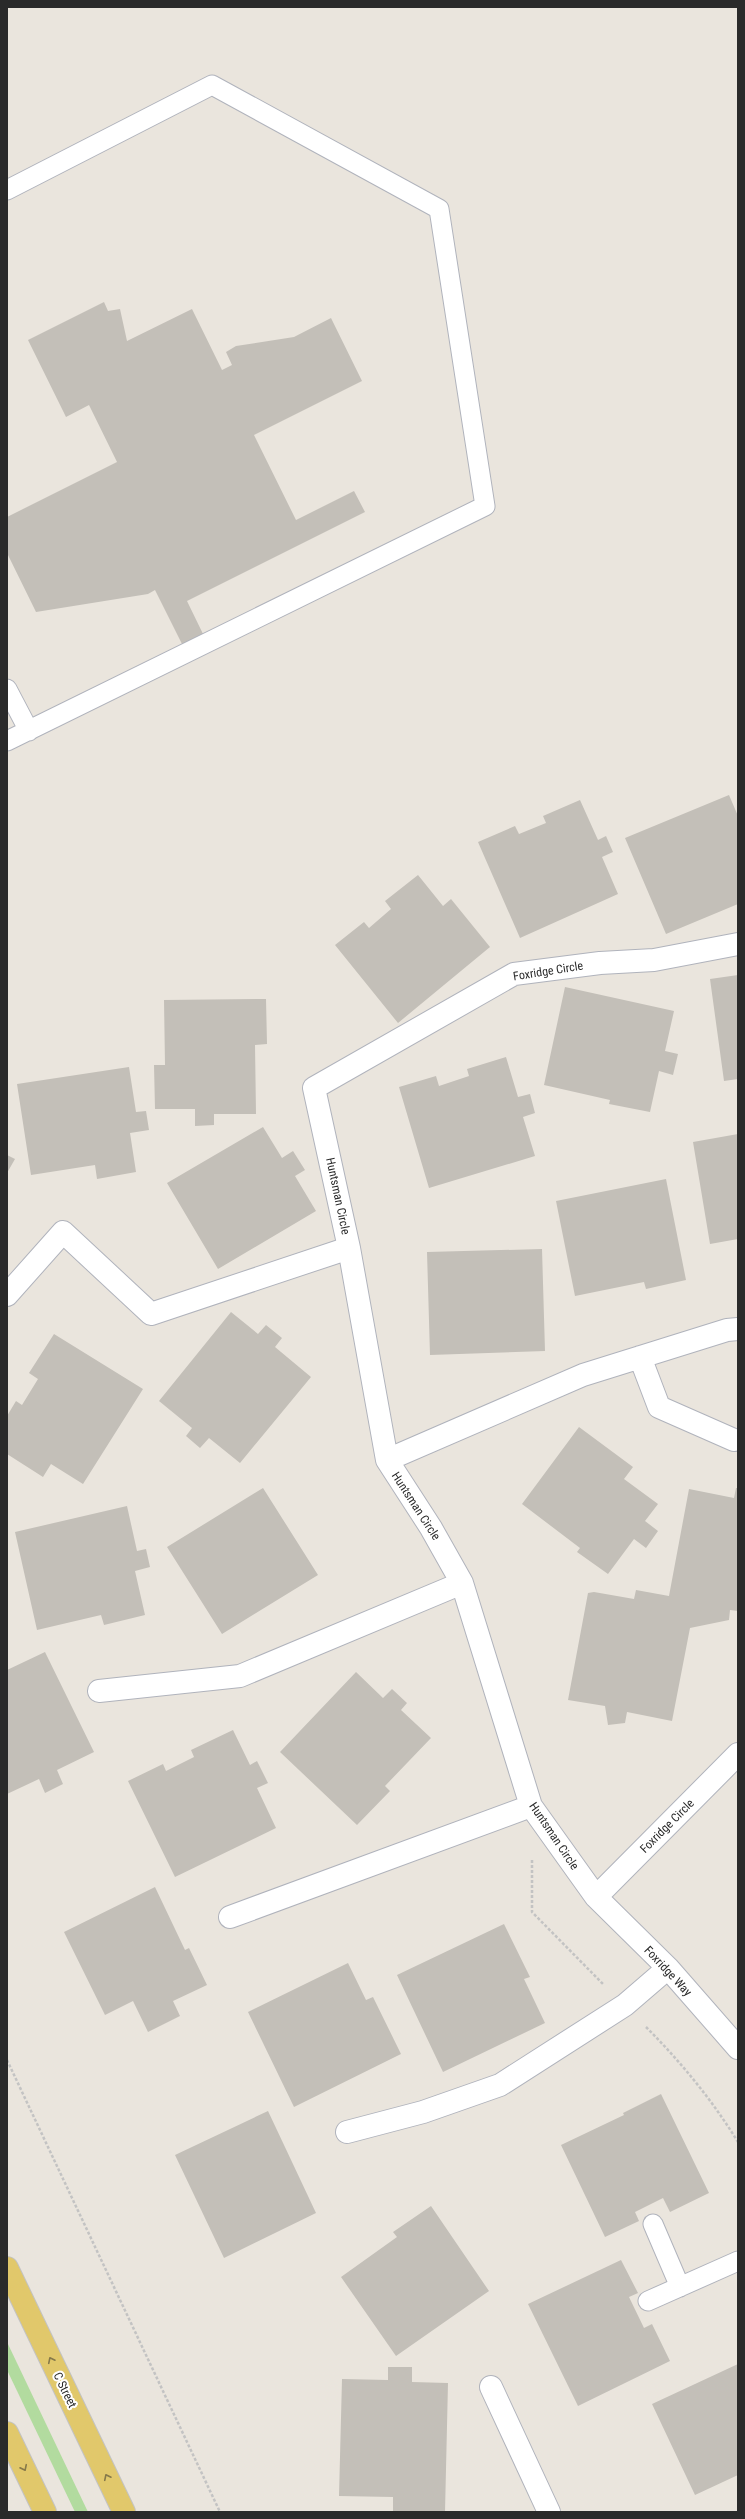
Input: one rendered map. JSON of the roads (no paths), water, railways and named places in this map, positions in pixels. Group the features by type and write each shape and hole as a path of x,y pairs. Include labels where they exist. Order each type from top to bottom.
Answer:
{"main road":[{"name":"C Street","path":"7,2268 124,2512"},
{"path":"7,2433 45,2512"}],"street":[{"name":"Foxridge Circle","path":"314,1088 514,974 600,963 654,960 738,944"},
{"name":"Huntsman Circle","path":"314,1088 349,1248 386,1460 431,1528 462,1583 532,1806 596,1897"},
{"path":"7,1295 63,1232 151,1314 349,1248"},
{"path":"386,1460 584,1375 640,1357 738,1329"},
{"path":"640,1357 659,1407 734,1440"},
{"path":"99,1691 240,1676 462,1583"},
{"name":"Foxridge Circle","path":"596,1897 738,1754"},
{"path":"230,1917 532,1806"},
{"name":"Foxridge Way","path":"596,1897 668,1968 738,2048"},
{"path":"347,2132 423,2112 500,2085 625,2005 668,1968"},
{"path":"491,2387 549,2512"}],"lane":[{"path":"7,190 212,85 439,209 485,506 7,742"},
{"path":"7,689 28,731"},
{"path":"653,2224 680,2287"},
{"path":"648,2301 738,2261"}]}
